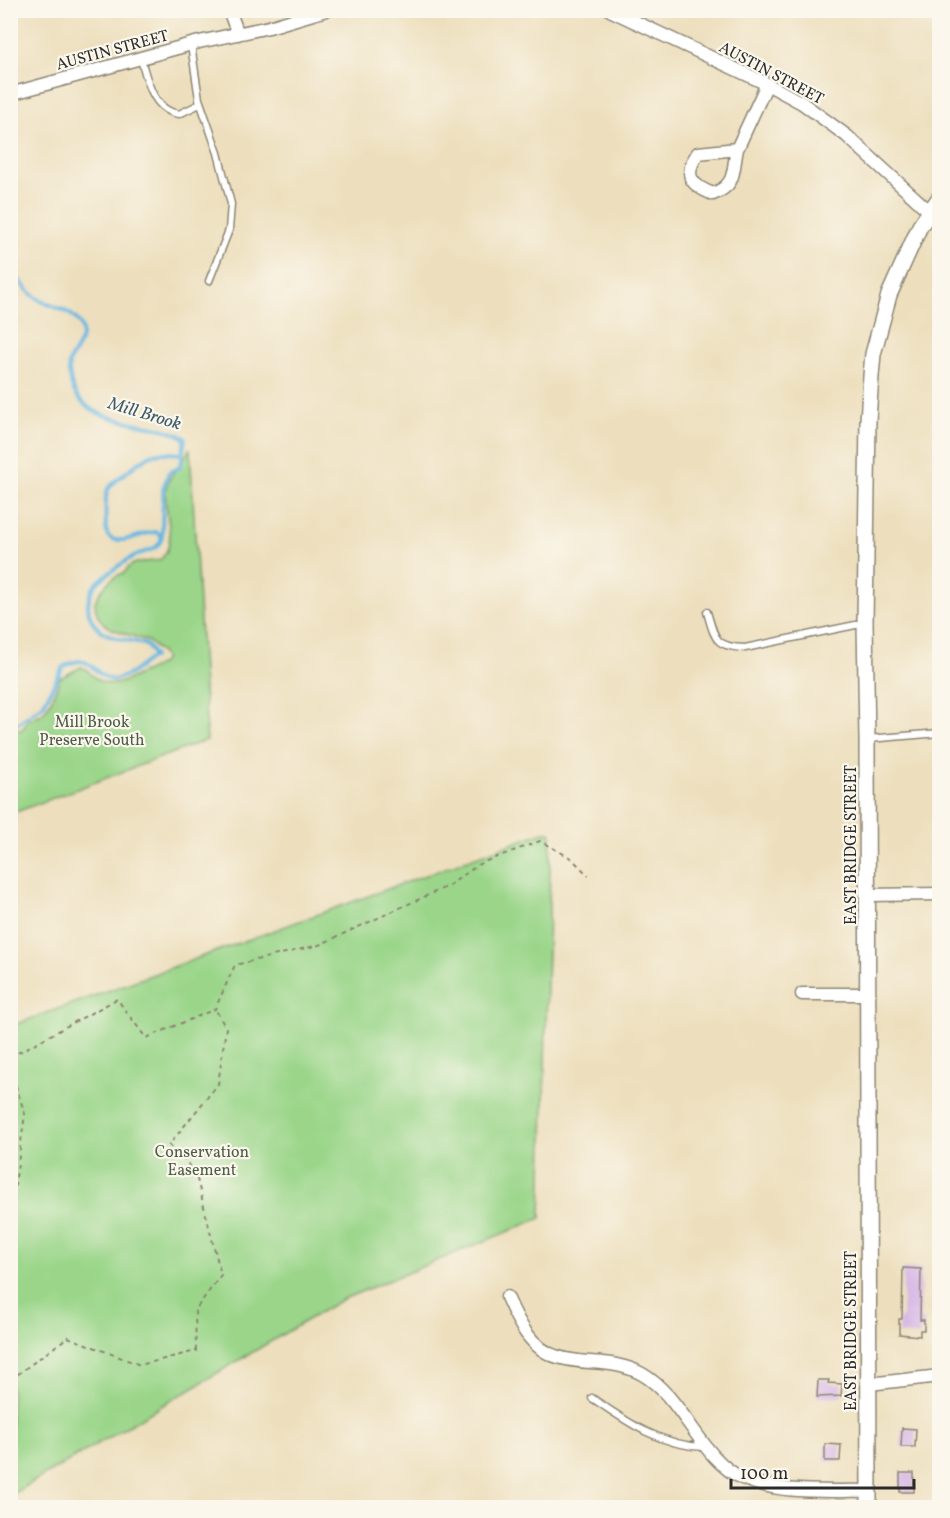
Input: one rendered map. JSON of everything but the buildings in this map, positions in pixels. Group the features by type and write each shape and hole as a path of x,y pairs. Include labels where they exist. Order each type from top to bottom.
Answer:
{"street":[{"path":"229,10 238,34"},
{"name":"AUSTIN STREET","path":"10,94 326,10"},
{"name":"AUSTIN STREET","path":"610,10 767,84 802,103 847,136 929,211"},
{"path":"737,149 767,84"},
{"name":"EAST BRIDGE STREET","path":"869,1508 865,623 868,420 873,354 889,295 906,256 929,211 939,197"},
{"path":"868,895 939,894"},
{"path":"802,994 868,994"},
{"path":"507,1297 524,1330 543,1350 557,1357 614,1364 642,1374 654,1382 731,1472 758,1484 774,1488 868,1491"},
{"path":"869,1384 939,1376"}],"lane":[{"path":"191,45 200,104 219,153 231,204 229,230 208,281"},
{"path":"141,59 149,84 163,108 168,112 179,114 200,104"},
{"path":"707,612 713,633 726,648 745,648 865,623"},
{"path":"867,740 939,733"},
{"path":"592,1398 631,1424 658,1438 687,1447 708,1447"}],"path":[{"path":"10,1057 117,999 146,1038 215,1009 235,965 319,945 448,886 481,863 540,841 572,858 589,876"},
{"path":"10,1380 68,1337 140,1365 196,1351 195,1310 221,1275 195,1171 169,1145 218,1084 226,1028 215,1009"},
{"path":"10,1068 25,1114 10,1220"}],"green space":[{"name":"Mill Brook Preserve South","path":"190,448 207,740 11,814 11,732 23,729 29,720 44,711 60,678 81,667 100,681 115,684 152,669 164,661 164,656 148,642 106,625 96,612 95,602 106,584 124,573 131,565 160,560 166,553 170,535 165,497 167,483"},
{"name":"Conservation Easement","path":"544,832 551,832 541,1218 341,1300 11,1495 11,1026"}],"waterway":[{"name":"Mill Brook","path":"10,188 13,200 10,219"},
{"name":"Mill Brook","path":"10,266 23,285 35,297 69,313 80,325 81,340 70,360 68,369 76,395 87,406 118,420 154,427 185,438 181,464 179,468 169,472 163,488 160,542 155,548 130,558 101,579 94,587 88,603 90,617 99,629 114,637 146,645 154,656 130,674 114,680 106,678 81,661 63,667 43,705 10,729"},
{"name":"Mill Brook","path":"162,537 156,532 121,540 109,537 106,522 107,491 149,456 160,453 181,454"}]}
